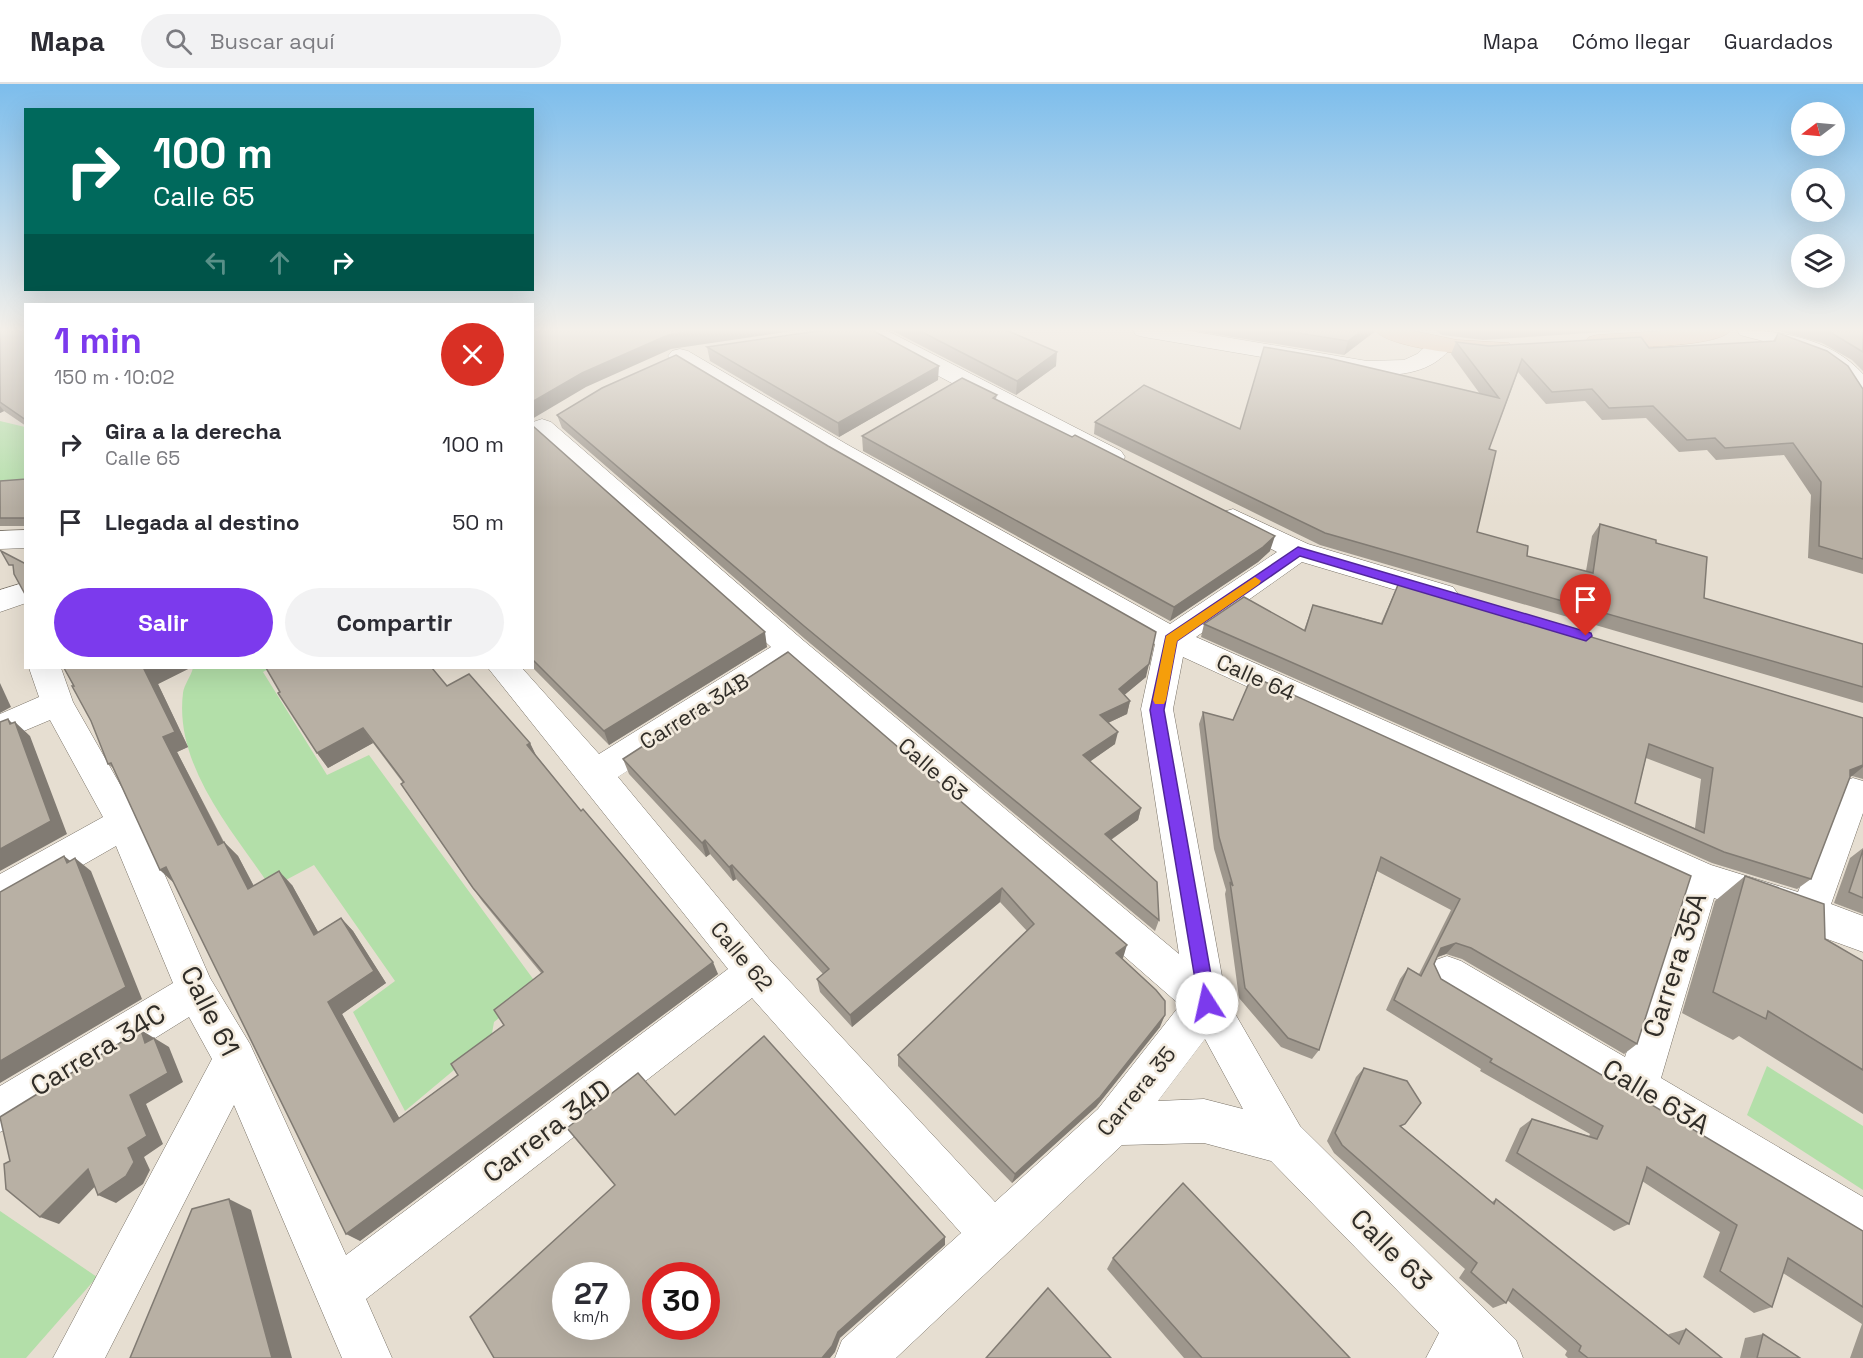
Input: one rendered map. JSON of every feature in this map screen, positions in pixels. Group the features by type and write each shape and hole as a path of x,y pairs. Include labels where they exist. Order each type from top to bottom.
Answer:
{"street":[{"name":"Calle 64","path":"733,389 849,445 1171,639 1702,878 1809,913 1863,934"},
{"path":"959,389 1130,466"},
{"name":"Calle 63","path":"545,426 793,649 1207,1003 1284,1142 1473,1348"},
{"path":"1214,508 1298,551 1470,602"},
{"path":"0,540 24,539"},
{"path":"1207,1003 1157,710 1171,639 1298,551"},
{"name":"Carrera 34B","path":"595,774 793,649"},
{"name":"Calle 62","path":"505,669 595,774 755,972 993,1234"},
{"path":"0,728 51,686"},
{"name":"Calle 61","path":"51,686 124,823 196,991 235,1059 339,1290 367,1358"},
{"path":"1809,913 1853,792"},
{"path":"0,893 124,823"},
{"name":"Carrera 35A","path":"1637,1086 1702,878"},
{"name":"Carrera 34D","path":"339,1290 755,972"},
{"name":"Calle 63A","path":"1447,974 1863,1223"},
{"name":"Carrera 34C","path":"0,1110 196,991"},
{"name":"Carrera 35","path":"860,1358 1113,1124 1207,1003"},
{"path":"78,1358 235,1059"},
{"path":"1113,1124 1204,1121 1284,1142"}],"green space":[{"path":"0,421 24,427 24,482 0,482"},
{"path":"193,669 268,669 263,672 327,775 369,755 539,987 494,1022 491,1039 405,1111 353,1012 395,981 314,865 271,888 224,820 197,772 188,746 183,720 185,687"},
{"path":"1767,1066 1863,1126 1863,1190 1747,1115"},
{"path":"0,1211 97,1277 26,1358 0,1358"}],"building":[{"path":"0,389 24,389 24,419 0,402"},
{"path":"534,389 554,389 534,401"},
{"path":"600,389 734,389 828,446 1156,632 1149,664 1119,689 1130,701 1100,715 1118,732 1083,755 1141,808 1105,834 1157,882 1159,920 804,626 557,415"},
{"path":"780,389 897,389 838,423"},
{"path":"942,389 986,389 997,395 993,398 1072,437 1075,435 1275,536 1263,547 1174,607 862,436"},
{"path":"1138,389 1154,389 1240,429 1252,389 1462,389 1499,398 1492,389 1511,389 1489,449 1496,451 1477,532 1528,546 1527,556 1593,573 1600,524 1707,557 1704,598 1863,644 1863,687 1325,533 1095,422"},
{"path":"1550,389 1586,389 1552,392"},
{"path":"1592,389 1863,389 1863,559 1819,546 1821,482 1793,443 1725,448 1715,438 1687,440 1653,406 1609,408"},
{"path":"534,427 765,632 604,731 534,661"},
{"path":"24,479 24,518 0,518 0,481"},
{"path":"1,551 24,563 24,592 14,574 13,565 9,565"},
{"path":"1400,580 1863,718 1863,765 1850,770 1850,777 1811,879 1724,852 1204,624 1244,597 1305,631 1313,605 1382,624","holes":["1649,744 1713,768 1704,833 1635,803"]},
{"path":"788,652 1127,945 1116,953 1165,1001 1165,1015 1100,1097 1015,1174 898,1055 1034,924 1002,888 850,1015 817,979 829,969 732,865 729,867 705,840 702,843 623,759"},
{"path":"65,669 144,669 175,732 163,737 218,845 224,842 248,889 279,871 314,935 341,918 374,971 328,1002 394,1122 458,1075 451,1064 504,1025 494,1010 543,972 473,888 401,784 404,782 363,728 317,753 278,693 280,692 267,669 433,669 447,686 469,674 530,743 527,745 581,811 583,809 713,962 346,1234 166,867 160,870 111,763 108,764 91,721 72,686 74,686"},
{"path":"1252,676 1691,876 1637,1044 1471,948 1456,943 1441,948 1434,964 1441,979 1863,1231 1863,1307 1788,1258 1772,1307 1720,1271 1737,1225 1647,1167 1629,1224 1517,1153 1532,1119 1597,1139 1603,1126 1490,1062 1492,1059 1394,1000 1408,968 1421,976 1460,899 1381,857 1319,1050 1288,1038 1245,988 1230,882 1233,886 1219,837 1203,712 1233,720"},
{"path":"8,719 10,724 15,722 51,821 0,849 0,722"},
{"path":"1863,850 1863,898 1849,892"},
{"path":"64,856 67,863 75,858 126,987 0,1061 0,892"},
{"path":"1745,876 1824,904 1825,939 1863,961 1863,1070 1768,1011 1766,1019 1713,992"},
{"path":"141,1030 145,1043 154,1038 168,1073 130,1095 147,1136 128,1148 134,1162 126,1176 98,1195 88,1169 40,1217 6,1189 4,1164 10,1161 0,1117"},
{"path":"764,1036 945,1237 838,1332 832,1346 822,1358 494,1358 470,1317 615,1185 567,1128 638,1073 675,1115"},
{"path":"1364,1068 1407,1081 1421,1103 1405,1124 1400,1126 1494,1204 1496,1199 1679,1344 1686,1329 1722,1358 1588,1358 1579,1351 1581,1346 1513,1289 1506,1303 1471,1272 1477,1263 1342,1145 1335,1133"},
{"path":"1183,1183 1350,1358 1202,1358 1113,1258"},
{"path":"229,1199 272,1358 130,1358 192,1209"},
{"path":"1048,1288 1111,1358 986,1358"},
{"path":"1763,1334 1800,1358 1757,1358"}],"slow traffic":[{"path":"1159,700 1171,639 1255,581"}],"route":[{"path":"1207,1003 1157,710 1171,639 1298,551 1586,636"}]}
